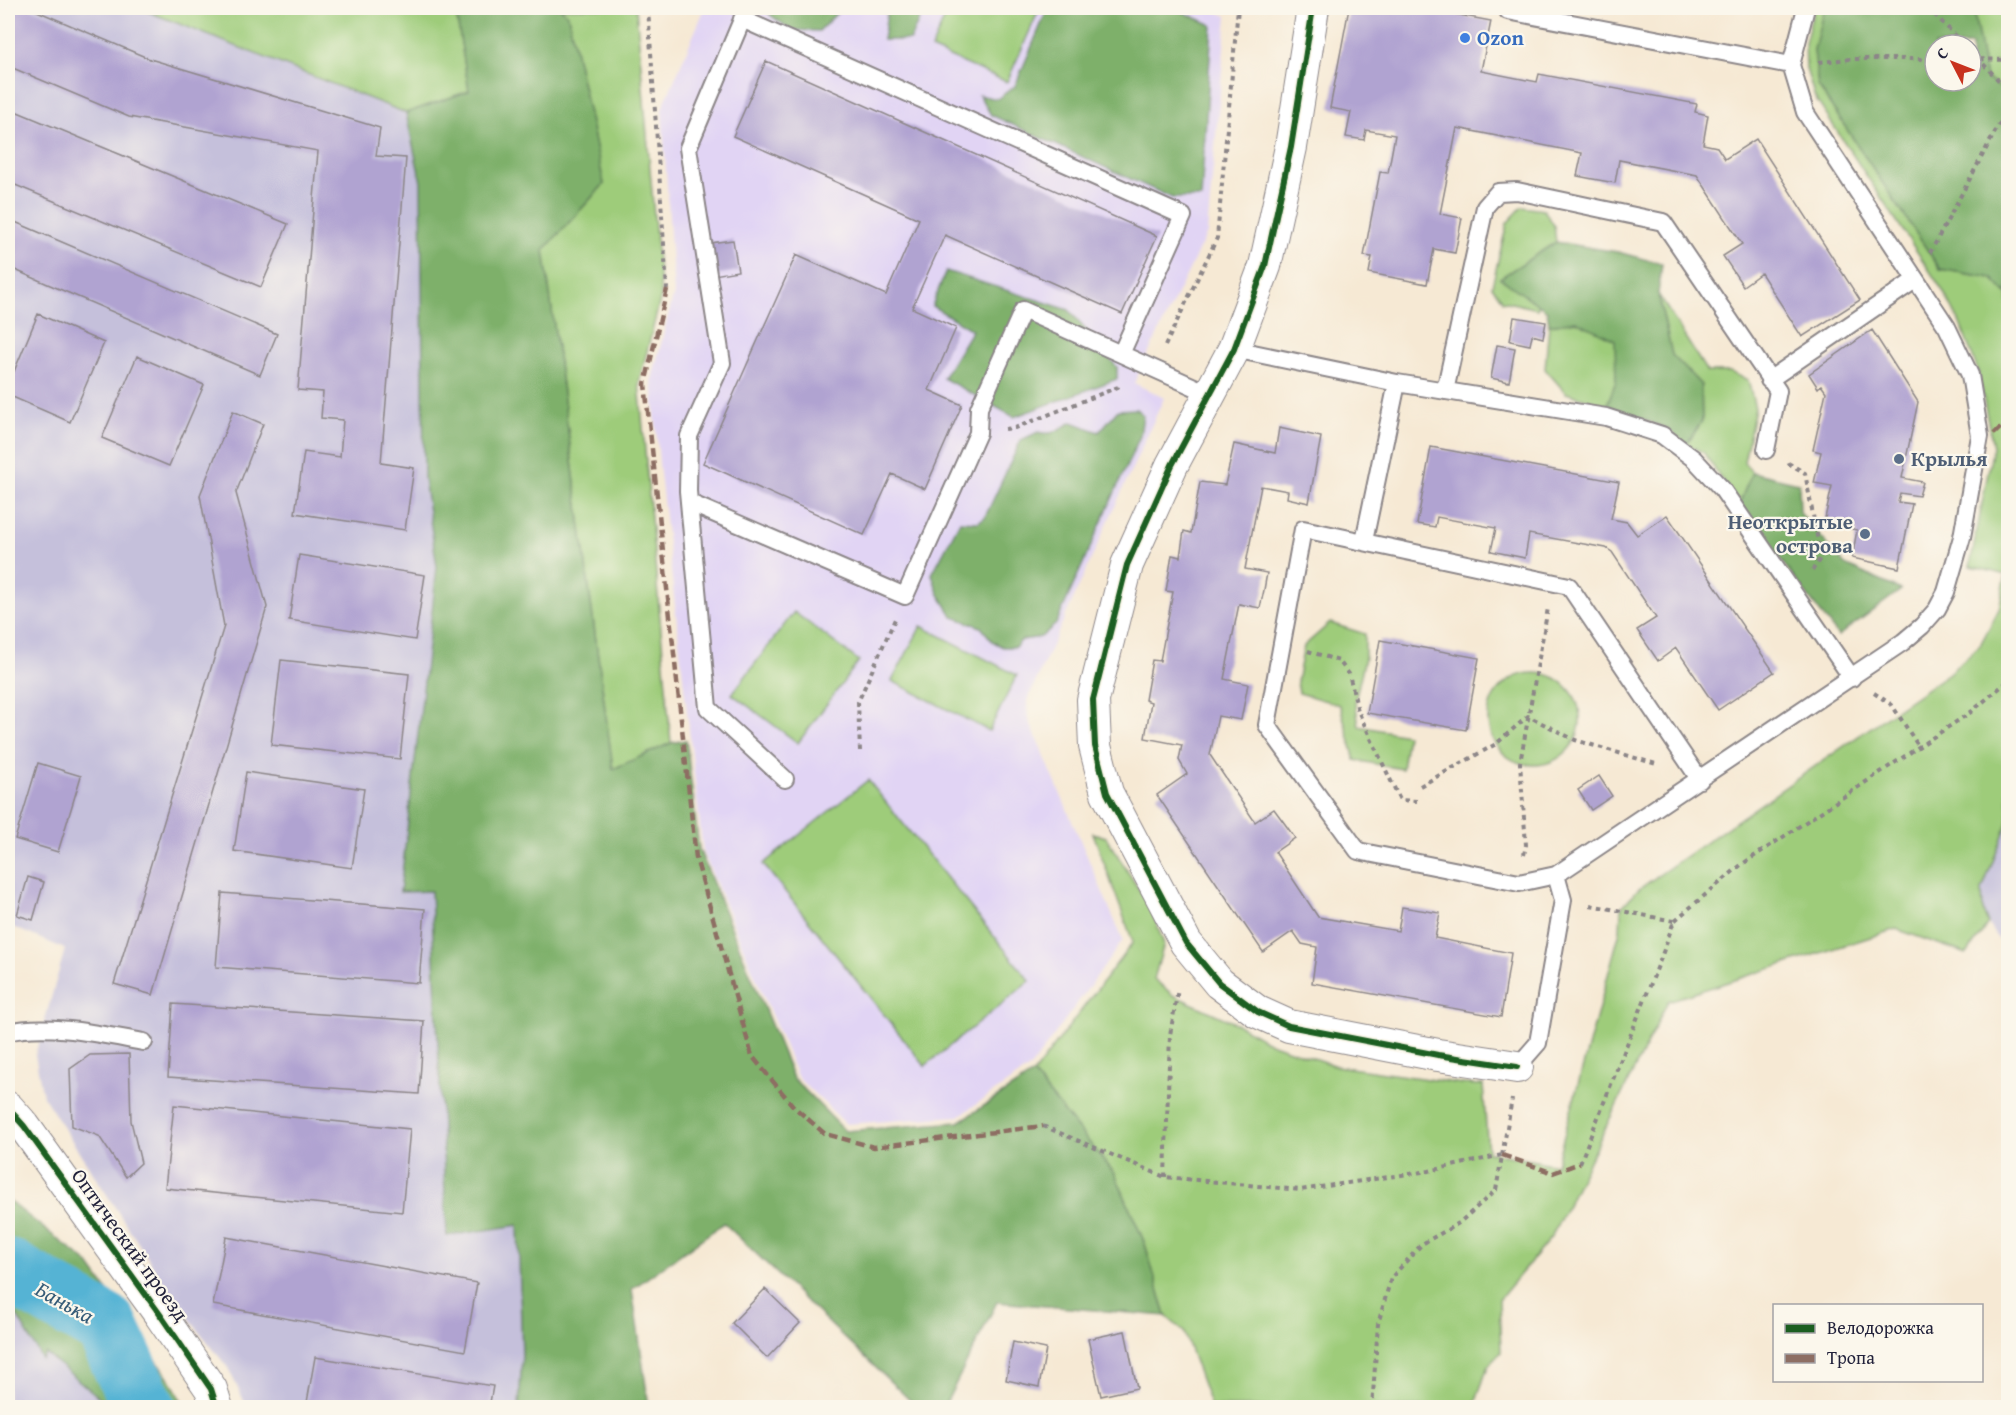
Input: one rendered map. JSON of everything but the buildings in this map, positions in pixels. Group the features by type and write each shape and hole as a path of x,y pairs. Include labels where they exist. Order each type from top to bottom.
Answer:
{"street":[{"path":"1313,8 1291,147 1264,266 1234,349 1172,465 1127,565 1094,700 1095,746 1107,793 1186,943 1219,984 1257,1012 1289,1026 1438,1055 1517,1067"},
{"name":"Оптический проезд","path":"8,1108 24,1126 159,1313 211,1389 217,1407"}],"lane":[{"path":"1507,8 1508,11 1791,65"},
{"path":"1700,780 1569,586 1303,529 1267,725 1358,851 1519,883 1556,876 1700,780 1852,678 1903,642 1922,626 1936,609 1946,592 1962,537 1980,436 1970,375 1947,327 1805,112 1791,65 1806,8"},
{"path":"785,779 708,708 688,491 689,436 722,363 688,148 745,13 1183,216 1126,356"},
{"path":"1445,391 1485,207 1498,192 1517,191 1663,222 1778,391 1766,450"},
{"path":"1769,380 1915,280"},
{"path":"690,503 905,596 978,433 979,408 1023,310 1210,394"},
{"path":"1234,349 1397,383 1606,417 1662,435 1694,459 1722,489 1852,678"},
{"path":"1364,541 1397,383"},
{"path":"1517,1067 1538,1043 1563,900 1556,876"},
{"path":"8,1032 22,1028 82,1031 144,1042"}],"path":[{"path":"648,8 667,289"},
{"path":"1154,369 1217,238 1238,8"},
{"path":"1928,8 1953,33"},
{"path":"1791,65 1850,59 1923,59"},
{"path":"1983,60 2008,60"},
{"path":"1983,63 2008,90"},
{"path":"1915,280 2008,108"},
{"path":"978,433 1015,428 1118,387 1126,356"},
{"path":"1766,450 1805,473 1821,557 1797,598"},
{"path":"1519,883 1526,844 1520,763 1553,583"},
{"path":"860,751 858,702 905,596"},
{"path":"1304,650 1339,661 1349,674 1358,711 1400,800 1417,801"},
{"path":"1580,1163 1674,921 1741,866 1971,712 2008,681"},
{"path":"1892,705 1919,747"},
{"path":"1528,716 1575,740 1658,765"},
{"path":"1420,786 1496,744 1528,716"},
{"path":"1563,900 1674,921"},
{"path":"1165,1176 1170,1035 1186,943"},
{"path":"1372,1407 1378,1324 1391,1278 1422,1244 1459,1223 1496,1190 1517,1067"},
{"path":"1043,1125 1165,1176 1300,1190 1429,1171 1502,1155"}],"shaded area":[{"path":"8,8 139,8 483,144 522,1355 519,1407 247,1407 228,1368 177,1303 43,1096 35,1055 65,949 8,925"},
{"path":"705,8 1208,8 1227,16 1207,233 1134,383 1164,398 1027,701 1028,718 1123,940 1031,1067 959,1116 846,1124 798,1078 703,852 660,473 652,379 674,293 662,109"},
{"path":"2008,822 2008,950 1988,924 1983,911 1982,890"},
{"path":"8,1270 144,1407 8,1407"}],"green space":[{"path":"139,8 459,8 456,13 469,91 406,113"},
{"path":"459,8 561,8 568,16 604,184 544,250 613,769 671,743 686,740 699,849 793,1078 845,1131 959,1122 1033,1074 1115,1174 1145,1244 1166,1316 997,1302 944,1407 917,1407 724,1223 632,1289 649,1407 519,1407 522,1355 518,1225 447,1236 431,891 400,892 437,567 424,478 421,182 406,113 469,91 456,13"},
{"path":"561,8 636,8 661,296 639,383 671,743 613,769 544,250 604,184 568,16"},
{"path":"768,8 847,8 839,11 819,31 791,30 769,14"},
{"path":"878,8 924,8 910,40 883,40 887,13"},
{"path":"949,8 1032,8 1039,10 1007,82 931,49"},
{"path":"1048,8 1174,8 1212,25 1201,198 1172,198 991,115 979,95 997,99 1015,86"},
{"path":"1814,8 1824,8 1814,50 1818,86 1940,269 1992,278 2008,295 2008,822 1982,890 1983,911 1988,924 1967,954 1896,929 1668,1001 1552,1236 1499,1300 1501,1352 1488,1366 1474,1407 1211,1407 1184,1332 1166,1316 1145,1244 1115,1174 1033,1074 1133,942 1093,833 1106,837 1150,907 1164,944 1154,979 1173,995 1237,1024 1270,1043 1336,1066 1483,1085 1488,1152 1556,1165 1620,931 1621,908 1636,891 1949,673 1980,645 1999,609 2006,575 1970,566 1993,447 1978,371 1959,321 1943,291 1815,98 1806,69 1805,43"},
{"path":"1824,8 1973,8 1978,33 1923,33 1923,93 1983,93 1983,62 1986,78 2008,93 2008,295 1992,278 1940,269 1818,86 1814,50"},
{"path":"1973,8 2008,8 2008,93 1986,78 1983,62 1983,33 1978,33"},
{"path":"1522,207 1544,210 1554,225 1556,242 1500,278 1539,305 1538,309 1503,301 1492,286 1507,223"},
{"path":"1556,242 1618,252 1662,264 1658,294 1672,355 1701,385 1702,421 1687,444 1667,429 1607,405 1616,381 1615,340 1576,321 1549,325 1547,311 1500,278"},
{"path":"946,271 1069,310 1117,367 1117,379 1014,417 943,378 972,330 932,306"},
{"path":"1658,294 1707,372 1730,372 1748,380 1755,408 1744,462 1752,472 1739,505 1704,453 1687,444 1702,421 1701,385 1672,355"},
{"path":"1576,321 1616,340 1616,381 1607,405 1566,393 1545,369 1549,325"},
{"path":"1136,409 1143,415 1140,436 1056,624 1041,637 1022,640 1015,647 1003,647 993,642 981,627 953,617 938,593 932,574 960,521 978,522 985,517 1021,440 1038,432 1056,431 1072,422 1099,432 1118,410"},
{"path":"1752,472 1799,483 1800,513 1845,565 1901,590 1838,636 1739,505"},
{"path":"794,612 859,661 798,743 732,694"},
{"path":"1330,623 1365,634 1365,658 1355,701 1359,726 1407,735 1402,769 1355,760 1340,705 1299,693 1297,682 1304,646"},
{"path":"921,626 1017,675 989,731 892,681"},
{"path":"1534,673 1551,677 1566,687 1576,702 1580,719 1576,736 1566,751 1551,761 1534,765 1517,761 1502,751 1492,736 1488,719 1492,702 1502,687 1517,677"},
{"path":"868,780 1030,981 925,1066 763,864"},
{"path":"8,1200 88,1263 171,1381 185,1407 111,1407 45,1353 42,1359 8,1300"}],"waterway":[{"name":"Банька","path":"8,1270 106,1326 144,1408"}],"marked path":[{"path":"667,289 645,384 696,858 752,1056 794,1107 825,1134 874,1147 1043,1126"},
{"path":"1994,434 2008,420"},
{"path":"1502,1155 1553,1173 1580,1163"}],"cycle path":[{"path":"1313,8 1291,147 1265,266 1234,349 1172,465 1127,565 1093,700 1095,746 1107,793 1186,943 1219,983 1258,1012 1289,1026 1438,1055 1517,1067"},
{"path":"8,1108 24,1126 159,1313 211,1389 217,1408"}],"place":[{"name":"Ozon","path":"1465,38"},
{"name":"Крылья","path":"1899,459"},
{"name":"Неоткрытые острова","path":"1865,534"}]}
